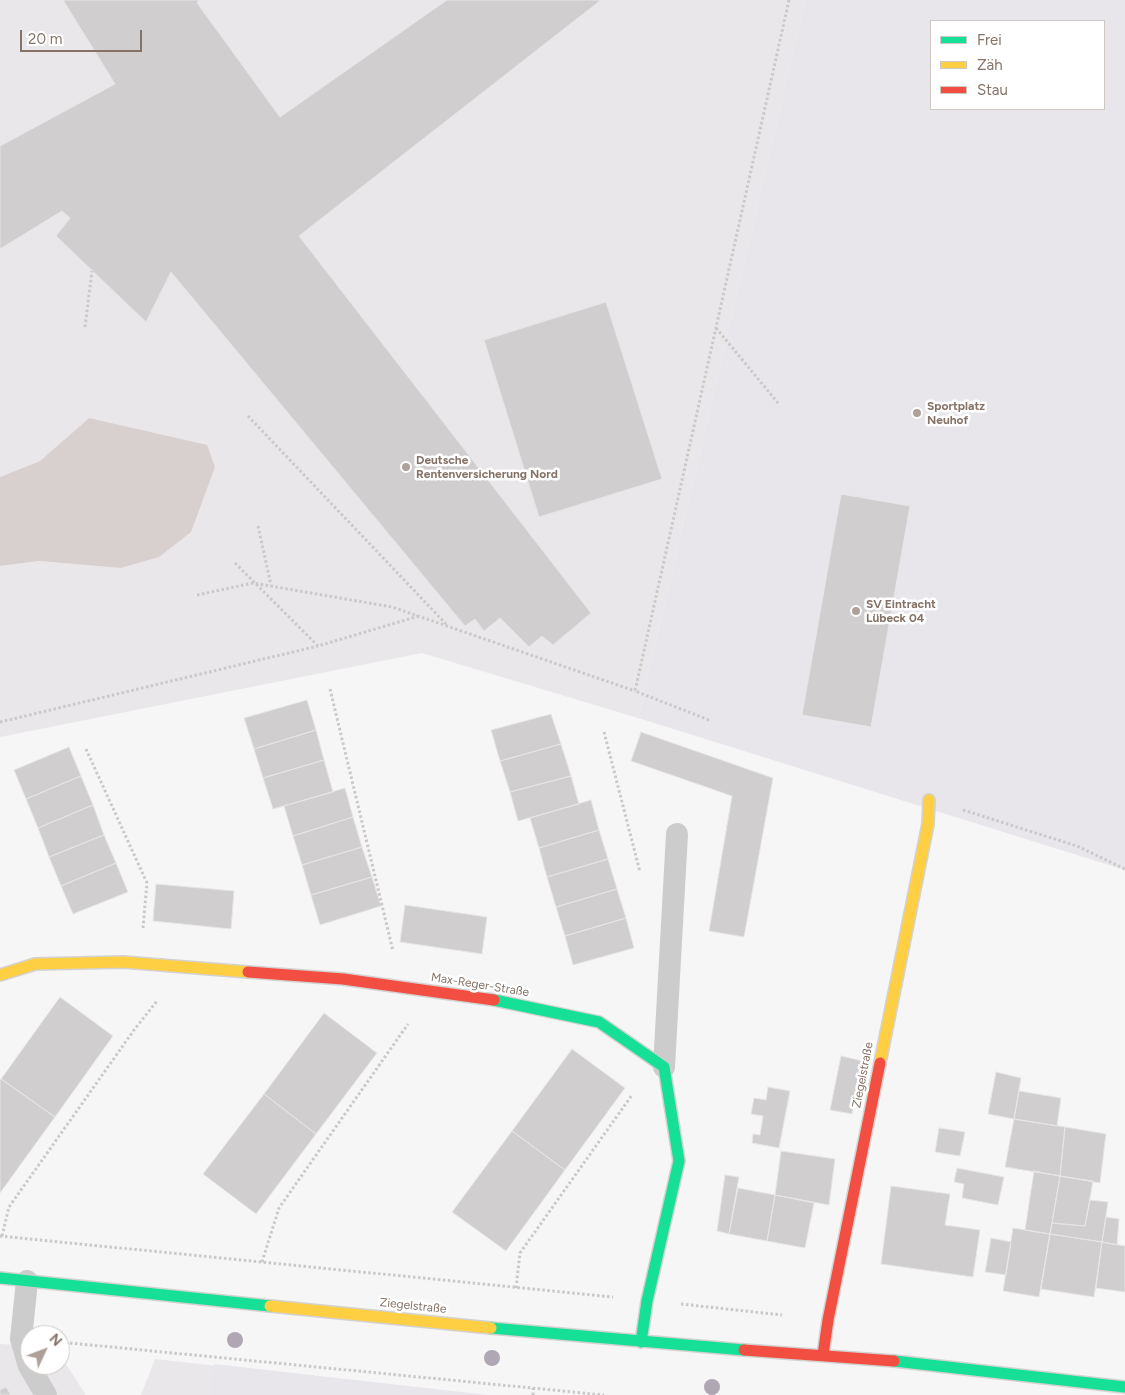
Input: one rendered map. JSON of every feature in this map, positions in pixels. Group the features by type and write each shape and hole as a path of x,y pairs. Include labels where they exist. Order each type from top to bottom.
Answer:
{"street":[{"name":"Ziegelstraße","path":"823,1355 828,1320 928,824 929,800"},
{"name":"Max-Reger-Straße","path":"0,974 35,964 123,962 343,979 431,991 513,1003 599,1022 660,1065"},
{"path":"641,1342 647,1301 679,1160 660,1065"},
{"name":"Ziegelstraße","path":"0,1278 507,1330 765,1352 898,1361 1125,1387"}],"lane":[{"path":"660,1065 677,834"},
{"path":"28,1281 21,1338 29,1366 46,1395"}],"path":[{"path":"635,691 789,0"},
{"path":"85,327 92,271"},
{"path":"716,327 778,402"},
{"path":"248,416 448,626"},
{"path":"258,526 271,585"},
{"path":"235,563 318,646"},
{"path":"197,595 253,583 392,607 635,691 709,720"},
{"path":"0,722 318,646 420,616"},
{"path":"330,690 394,954 386,985"},
{"path":"604,732 640,874"},
{"path":"86,749 147,883 140,964"},
{"path":"929,800 1077,846 1125,868"},
{"path":"184,967 134,1030 9,1207 1,1236 828,1320"},
{"path":"262,1262 279,1208 431,991"},
{"path":"516,1288 520,1253 660,1065"},
{"path":"70,1343 604,1395"},
{"path":"533,1388 533,1395"}],"shaded area":[{"path":"0,0 805,0 638,718 422,653 0,737 0,566 39,561 120,568 89,418 40,461 0,477"},
{"name":"Sportplatz Neuhof","path":"805,0 1125,0 1125,870 638,718"},
{"path":"89,418 207,445 215,467 191,532 159,557 120,568 39,561 0,566 0,477 40,461"},
{"path":"0,1344 20,1345 20,1375 70,1375 70,1370 86,1395 0,1395"},
{"path":"155,1359 481,1395 141,1395"},
{"path":"214,1364 488,1395 213,1395"}],"building":[{"name":"Deutsche Rentenversicherung Nord","path":"63,0 199,0 197,3 280,117 447,0 601,0 299,236 591,613 553,645 542,636 529,647 500,618 484,631 475,619 465,626 171,272 146,322 56,236 70,218 62,211 0,249 0,146 115,84"},
{"path":"606,302 662,479 539,517 484,340"},
{"name":"SV Eintracht Lübeck 04","path":"841,494 910,506 871,727 802,715"},
{"path":"307,700 316,730 254,749 244,718"},
{"path":"551,714 561,744 500,761 491,730"},
{"path":"316,730 324,760 263,778 254,749"},
{"path":"641,732 773,778 744,937 709,931 732,796 631,761"},
{"path":"561,744 571,776 510,792 500,761"},
{"path":"69,747 81,776 26,799 14,770"},
{"path":"324,760 333,792 273,809 263,778"},
{"path":"81,776 93,805 38,828 26,799"},
{"path":"571,776 579,804 518,821 510,792"},
{"path":"345,788 353,817 293,836 284,806"},
{"path":"591,800 599,830 539,848 530,818"},
{"path":"93,805 104,835 49,857 38,828"},
{"path":"353,817 362,847 302,865 293,836"},
{"path":"599,830 608,859 547,877 539,848"},
{"path":"104,835 116,863 61,886 49,857"},
{"path":"362,847 372,877 311,895 302,865"},
{"path":"608,859 617,889 556,907 547,877"},
{"path":"116,863 128,892 73,914 61,886"},
{"path":"372,877 381,906 320,925 311,895"},
{"path":"156,884 234,891 231,929 153,921"},
{"path":"617,889 626,918 565,936 556,907"},
{"path":"405,905 487,917 482,954 400,942"},
{"path":"626,918 634,948 573,965 565,936"},
{"path":"60,997 113,1036 55,1117 1,1079"},
{"path":"324,1013 377,1053 316,1134 264,1094"},
{"path":"572,1049 625,1088 565,1170 512,1131"},
{"path":"841,1056 863,1061 852,1114 830,1110"},
{"path":"996,1072 1021,1078 1014,1119 988,1114"},
{"path":"0,1080 55,1117 0,1193"},
{"path":"768,1087 790,1091 779,1148 752,1143 753,1134 760,1135 763,1116 751,1114 754,1098 766,1100"},
{"path":"1019,1091 1061,1098 1057,1126 1014,1119"},
{"path":"264,1094 316,1134 256,1214 203,1174"},
{"path":"1014,1119 1065,1127 1060,1176 1005,1167"},
{"path":"1065,1127 1106,1134 1100,1183 1060,1176"},
{"path":"939,1128 965,1132 960,1156 935,1152"},
{"path":"512,1131 565,1170 506,1251 452,1212"},
{"path":"781,1151 835,1159 829,1205 775,1195"},
{"path":"957,1168 1004,1177 998,1205 962,1198 964,1184 954,1182"},
{"path":"1034,1171 1060,1176 1050,1234 1025,1230"},
{"path":"725,1175 739,1177 729,1234 717,1231"},
{"path":"1060,1176 1093,1181 1085,1226 1052,1223"},
{"path":"891,1186 950,1194 945,1225 980,1230 973,1277 881,1264"},
{"path":"738,1188 775,1195 767,1241 729,1234"},
{"path":"775,1195 814,1203 805,1248 767,1241"},
{"path":"1090,1200 1108,1202 1102,1242 1050,1234 1052,1223 1085,1226"},
{"path":"1106,1217 1119,1219 1117,1245 1102,1242"},
{"path":"1013,1228 1050,1234 1039,1297 1003,1291"},
{"path":"1050,1234 1102,1242 1094,1297 1041,1289"},
{"path":"991,1238 1011,1242 1006,1275 985,1272"},
{"path":"1102,1242 1125,1246 1125,1292 1096,1288"},
{"path":"6,1387 11,1395 0,1395 0,1390"}],"traffic: fast":[{"path":"494,1000 599,1022 664,1067 679,1161 647,1301 641,1342"},
{"path":"0,1278 270,1306"},
{"path":"491,1328 744,1350"},
{"path":"894,1361 1125,1387"}],"traffic: slow":[{"path":"880,1063 928,824 929,800"},
{"path":"0,975 35,964 123,962 248,972"},
{"path":"270,1306 491,1328"}],"traffic: jam":[{"path":"248,972 343,979 494,1000"},
{"path":"823,1355 828,1320 880,1063"},
{"path":"744,1350 894,1361"}],"place":[{"name":"Sportplatz Neuhof","path":"917,413"},
{"name":"Deutsche Rentenversicherung Nord","path":"406,467"},
{"name":"SV Eintracht Lübeck 04","path":"856,611"}]}
